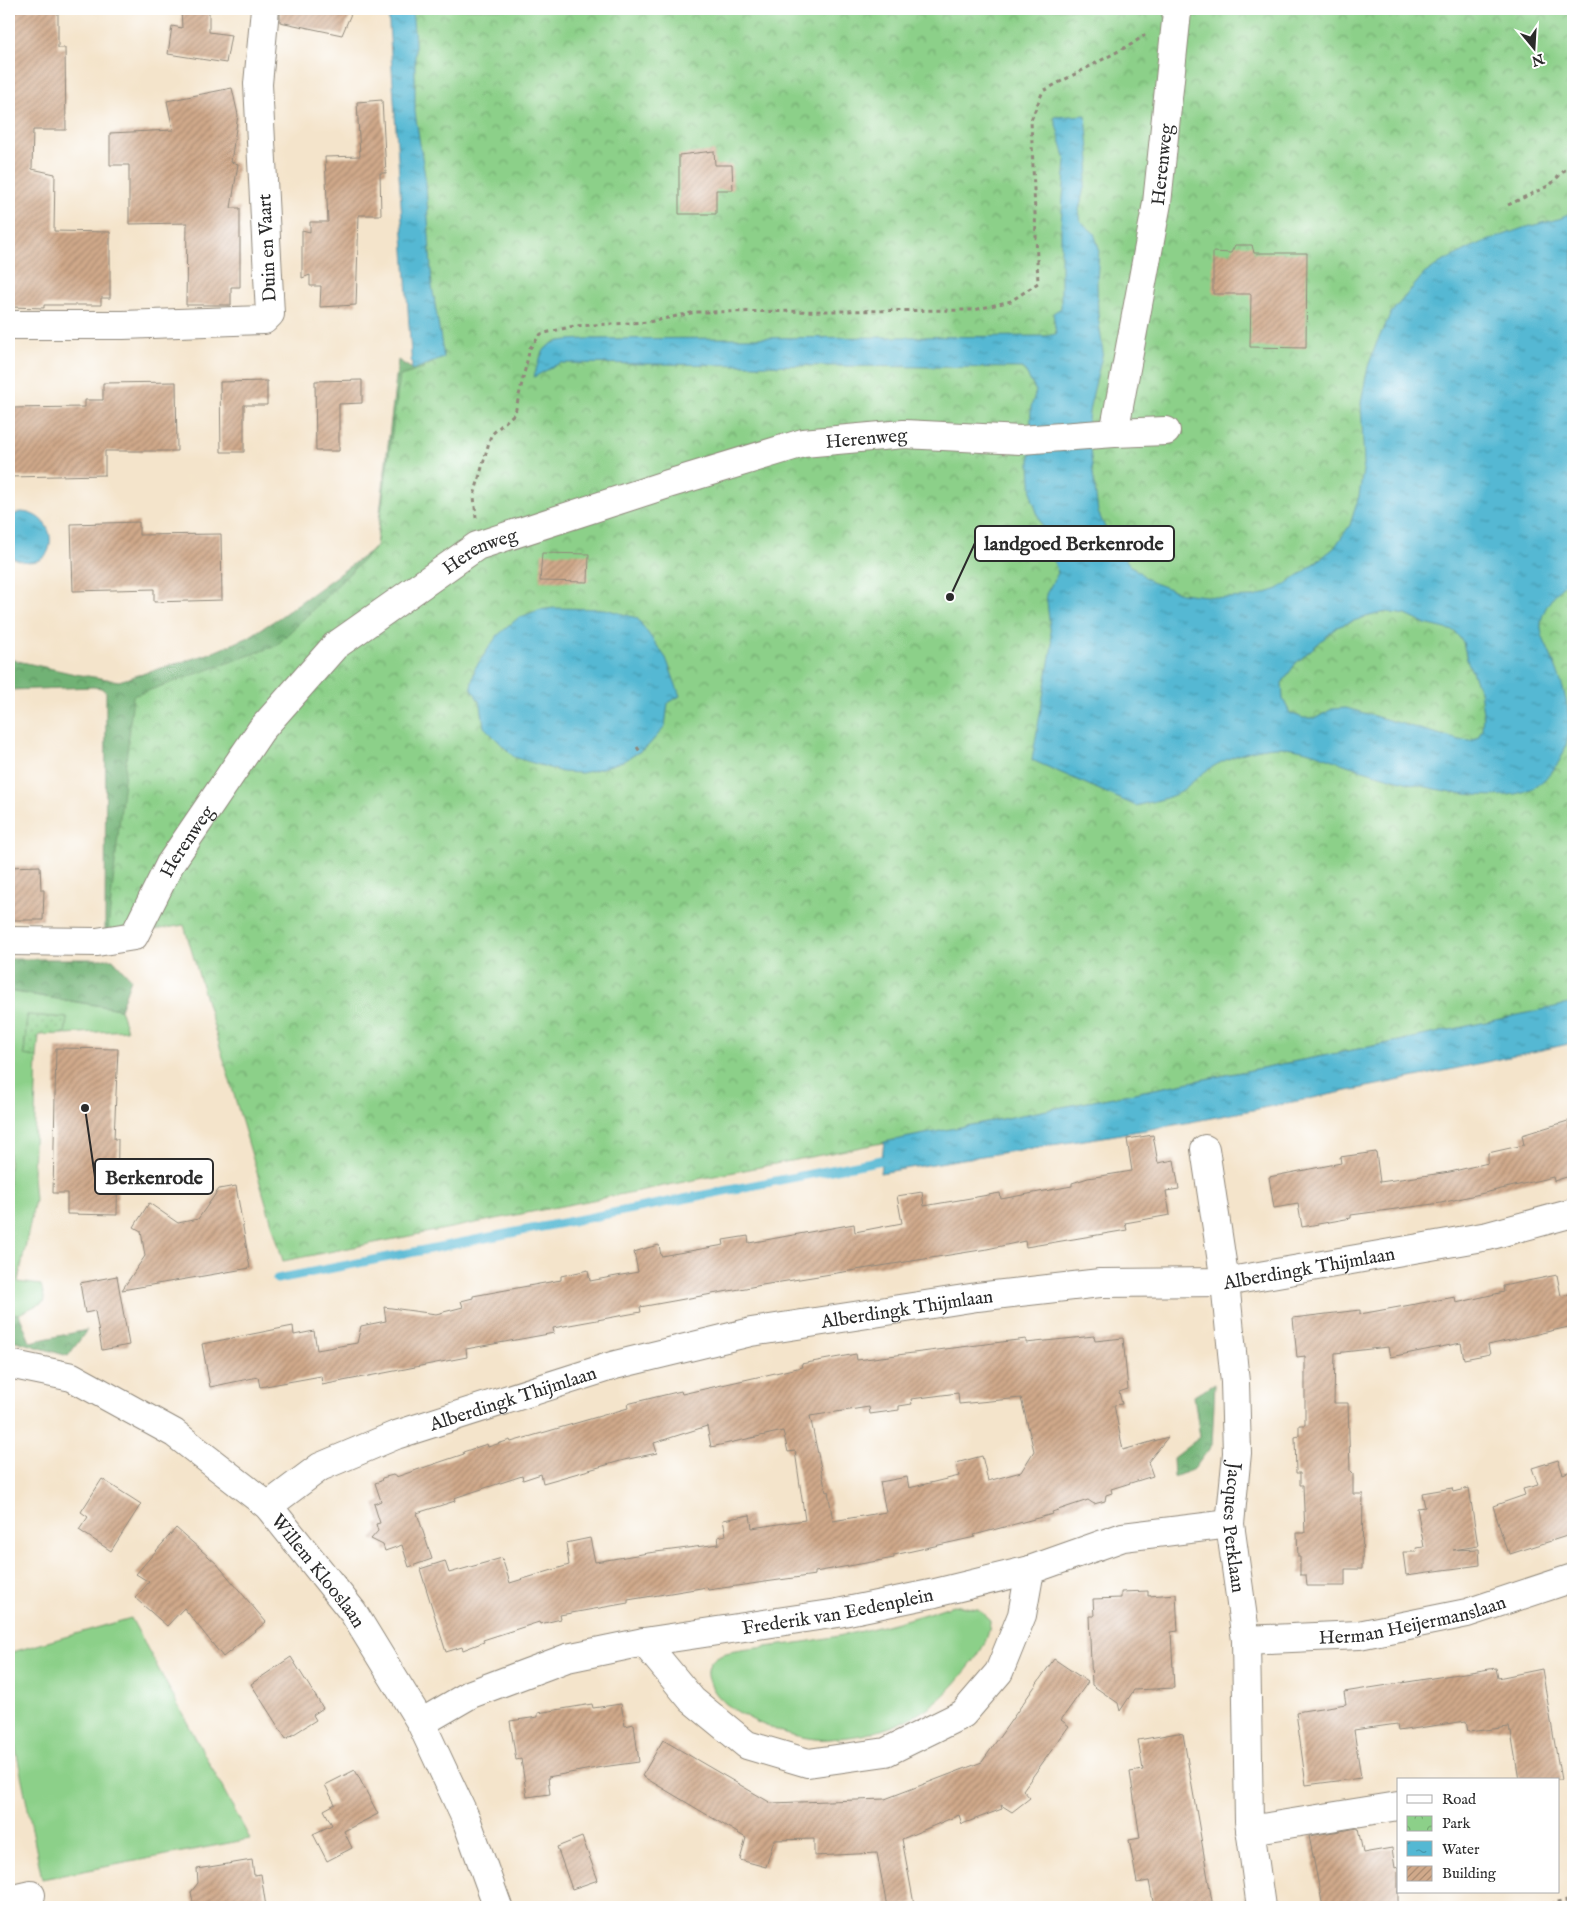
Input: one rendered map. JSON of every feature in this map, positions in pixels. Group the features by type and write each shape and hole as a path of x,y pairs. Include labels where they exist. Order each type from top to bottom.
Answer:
{"street":[{"name":"Duin en Vaart","path":"9,325 123,325 264,320 270,314 258,84 265,9"},
{"name":"Herenweg","path":"1106,433 1156,203 1177,12"},
{"name":"Herenweg","path":"9,941 97,942 134,936 170,864 261,730 335,646 478,546 668,484 803,443 904,434 1021,440 1106,433 1166,432"},
{"name":"Jacques Perklaan","path":"1205,1149 1225,1282 1235,1382 1237,1453 1230,1524 1246,1640 1250,1830 1261,1907"},
{"name":"Alberdingk Thijmlaan","path":"268,1506 320,1467 396,1435 615,1364 741,1334 977,1297 1100,1283 1225,1282 1488,1236 1573,1212"},
{"name":"Willem Klooslaan","path":"9,1364 72,1377 174,1433 268,1506 353,1612 421,1723 466,1819 498,1907"},
{"name":"Frederik van Eedenplein","path":"421,1723 471,1694 567,1658 644,1642 838,1613 935,1593 1030,1570 1123,1537 1230,1524"},
{"path":"644,1642 692,1700 747,1745 808,1763 886,1752 963,1714 1000,1672 1022,1616 1030,1570"},
{"name":"Herman Heijermanslaan","path":"1246,1640 1359,1635 1467,1613 1573,1578"},
{"path":"1250,1830 1397,1806"}],"path":[{"path":"478,546 474,496 491,435 515,413 530,348 541,334 574,326 649,322 696,312 974,310 1011,301 1038,283 1031,120 1043,91 1132,44 1177,12"},
{"path":"1508,205 1550,186 1573,162"},
{"path":"637,748 642,753"},
{"path":"1533,1907 1558,1905 1573,1900"}],"green space":[{"path":"397,9 1573,9 1573,1012 1399,1041 283,1261 184,925 107,938 133,696 276,646 376,547 400,376 424,369"},
{"path":"522,349 105,937 106,692 101,688 93,687 9,690 9,659 75,674 119,681 211,653 247,638 280,617 376,547 398,360 412,369 444,358"},
{"path":"9,959 113,959 131,979 120,1009 9,991"},
{"path":"9,991 120,1009 127,1030 65,1034 67,1018 27,1015 24,1054 37,1057 33,1175 35,1200 18,1282 41,1285 45,1301 19,1314 9,1314"},
{"path":"27,1015 67,1018 65,1034 39,1035 37,1057 24,1055"},
{"path":"9,1314 19,1314 30,1342 87,1330 68,1356 9,1339"},
{"path":"1215,1383 1212,1445 1194,1469 1174,1477 1173,1458 1200,1437 1194,1396"},
{"path":"953,1605 978,1609 990,1620 984,1644 970,1665 947,1692 920,1713 889,1728 872,1733 827,1739 812,1739 793,1735 762,1724 738,1712 720,1699 710,1682 708,1669 710,1663 725,1653 861,1631"},
{"path":"131,1618 250,1839 42,1879 9,1715 9,1653"}],"water":[{"path":"388,9 412,9 415,42 415,112 426,183 432,286 444,358 412,370"},
{"path":"1086,115 1090,161 1079,210 1081,222 1094,233 1099,248 1098,315 1103,352 1087,426 1098,512 1111,541 1129,564 1151,582 1181,593 1224,598 1254,597 1278,589 1334,548 1350,525 1359,496 1364,464 1361,402 1368,367 1377,342 1391,313 1424,274 1440,263 1476,245 1523,228 1562,218 1573,210 1573,574 1549,603 1542,617 1541,624 1543,636 1564,693 1569,719 1566,745 1559,762 1533,788 1515,794 1494,796 1444,791 1394,779 1306,751 1276,747 1250,751 1233,757 1205,772 1176,794 1136,806 1032,760 1052,645 1046,594 1058,573 1032,498 1030,464 1031,407 1036,391 1023,368 560,363 534,377 541,356 550,345 556,342 585,339 1046,336 1056,334 1053,313 1061,308 1061,223 1066,161 1054,117","holes":["1386,612 1406,615 1425,624 1454,631 1463,642 1467,660 1480,691 1483,713 1482,729 1478,737 1470,741 1459,740 1346,708 1332,709 1316,718 1303,718 1290,713 1283,699 1282,683 1296,663 1337,627"]},
{"path":"20,512 39,518 50,534 49,549 46,555 37,561 25,562 9,555 9,517"},
{"path":"554,608 605,609 637,618 666,658 680,696 668,703 665,727 647,747 626,760 582,773 562,772 514,757 484,727 481,705 471,687 475,668 497,636 518,618 539,610"},
{"path":"1573,1003 1573,1043 1377,1085 1180,1124 880,1173 884,1142 1399,1041"}],"building":[{"path":"9,9 58,9 58,48 65,48 66,130 33,130 32,169 55,174 54,231 110,232 110,298 101,298 101,305 44,305 44,308 9,307"},
{"path":"181,9 209,9 209,32 231,35 226,63 168,54 172,26 182,28"},
{"path":"280,9 353,9 342,35 280,22"},
{"path":"232,88 238,115 231,162 238,164 231,208 240,208 240,287 231,287 231,305 186,305 187,223 129,224 129,165 110,165 110,133 173,130 167,101"},
{"path":"382,100 386,173 380,173 381,215 359,215 356,305 320,307 321,286 310,286 310,275 302,278 302,230 310,232 310,222 328,222 325,157 360,156 357,102"},
{"path":"714,151 715,165 732,165 733,190 716,190 716,214 679,214 679,155"},
{"path":"1235,245 1252,245 1254,253 1307,253 1306,348 1250,347 1251,294 1213,294 1213,252 1231,253"},
{"path":"362,380 362,403 339,404 339,451 316,451 315,381"},
{"path":"267,381 267,405 244,405 244,452 221,452 220,382"},
{"path":"176,382 177,451 105,451 105,475 9,477 9,408 85,407 85,400 103,400 103,383"},
{"path":"139,522 139,535 221,534 222,600 154,602 154,589 73,591 71,524"},
{"path":"542,553 589,554 588,582 540,581"},
{"path":"40,866 41,890 44,890 43,920 9,920 9,867"},
{"path":"56,1048 118,1049 114,1139 118,1139 117,1215 67,1214 67,1193 53,1193"},
{"path":"1568,1121 1573,1139 1573,1175 1554,1181 1553,1177 1441,1203 1351,1215 1351,1218 1302,1227 1298,1204 1274,1208 1269,1177 1341,1163 1340,1157 1376,1152 1380,1182 1450,1172 1488,1163 1488,1153 1524,1145 1522,1135"},
{"path":"1153,1135 1158,1163 1174,1160 1179,1189 1166,1191 1170,1215 1125,1223 1127,1230 1026,1247 1025,1241 640,1307 641,1312 553,1328 554,1333 466,1349 467,1357 322,1385 321,1376 260,1387 258,1377 210,1387 202,1344 293,1326 294,1335 314,1331 317,1350 357,1343 361,1326 386,1321 384,1307 436,1314 463,1307 461,1301 473,1298 473,1296 561,1280 561,1276 588,1270 590,1281 638,1272 634,1252 659,1245 661,1256 724,1245 723,1240 748,1236 749,1243 854,1224 855,1232 902,1223 897,1196 922,1192 924,1206 1000,1193 1001,1199 1072,1186 1072,1183 1088,1178 1132,1171 1127,1139"},
{"path":"236,1186 250,1268 122,1290 145,1256 141,1231 134,1227 149,1203 178,1223 198,1219 219,1189"},
{"path":"1557,1275 1561,1296 1573,1293 1573,1326 1488,1345 1490,1354 1464,1359 1461,1343 1390,1357 1388,1347 1335,1353 1334,1403 1348,1403 1350,1471 1353,1474 1353,1494 1363,1494 1362,1569 1345,1569 1345,1586 1307,1586 1306,1575 1300,1575 1300,1557 1298,1557 1297,1533 1305,1533 1303,1485 1300,1485 1300,1473 1296,1473 1295,1437 1299,1436 1299,1425 1305,1425 1305,1356 1297,1357 1293,1318 1360,1310 1360,1314 1455,1297 1456,1303 1504,1292 1503,1286"},
{"path":"117,1276 129,1345 102,1350 95,1311 85,1313 80,1283"},
{"path":"1094,1336 1095,1341 1123,1338 1128,1389 1119,1392 1122,1404 1114,1405 1123,1450 1168,1437 1148,1462 1153,1476 1111,1489 1112,1493 1106,1495 1105,1501 1094,1504 1088,1500 1052,1512 1053,1514 974,1535 975,1537 894,1555 894,1558 815,1572 815,1575 708,1590 707,1587 628,1600 628,1603 560,1615 561,1619 540,1624 539,1622 483,1640 484,1642 463,1650 462,1647 446,1652 420,1569 445,1561 449,1573 502,1558 510,1583 569,1565 566,1543 590,1538 595,1562 719,1544 718,1537 726,1535 723,1520 750,1515 752,1528 805,1520 795,1451 788,1452 783,1431 711,1447 707,1426 654,1443 657,1453 624,1460 543,1483 541,1474 523,1480 522,1476 454,1498 455,1501 417,1513 432,1559 409,1567 402,1545 385,1551 383,1545 371,1539 378,1531 376,1524 380,1523 374,1504 381,1501 375,1483 381,1481 382,1478 393,1475 396,1477 464,1454 463,1452 487,1444 488,1447 510,1440 511,1442 628,1408 627,1404 681,1391 682,1394 802,1367 801,1364 856,1354 857,1360 1026,1339 1026,1343","holes":["958,1393 959,1404 1021,1398 1034,1451 1021,1472 988,1481 982,1456 956,1463 959,1476 909,1488 907,1477 880,1482 886,1512 833,1521 828,1491 826,1492 810,1416 869,1407 870,1414 899,1410 899,1406 912,1404 911,1399"]},
{"path":"1558,1460 1563,1474 1573,1470 1573,1534 1510,1554 1509,1550 1507,1551 1493,1506 1525,1495 1523,1489 1538,1485 1532,1468"},
{"path":"102,1479 141,1504 111,1551 79,1530 88,1517 81,1512"},
{"path":"1452,1488 1453,1492 1469,1488 1478,1546 1453,1550 1479,1549 1480,1565 1406,1575 1403,1552 1417,1552 1416,1548 1424,1547 1417,1508 1425,1507 1422,1493"},
{"path":"176,1528 217,1564 266,1622 223,1657 184,1608 167,1626 135,1598 149,1582 136,1574"},
{"path":"1148,1591 1148,1596 1176,1594 1178,1631 1171,1632 1174,1688 1134,1690 1120,1711 1118,1703 1092,1685 1089,1616 1094,1616 1093,1599 1121,1598 1121,1592"},
{"path":"291,1657 323,1708 313,1715 316,1720 286,1739 251,1684"},
{"path":"1054,1659 1088,1682 1061,1720 1069,1726 1023,1790 1030,1798 1012,1812 1001,1805 1002,1809 962,1824 959,1815 902,1839 914,1904 887,1907 877,1853 814,1856 814,1839 774,1840 766,1867 740,1860 746,1838 642,1776 663,1740 771,1803 885,1799 982,1762"},
{"path":"1496,1668 1498,1678 1542,1669 1561,1780 1560,1778 1519,1778 1509,1727 1468,1732 1466,1721 1398,1731 1397,1724 1354,1730 1361,1778 1306,1785 1296,1712 1346,1704 1344,1692"},
{"path":"592,1704 593,1708 621,1704 625,1726 634,1724 639,1762 548,1777 550,1794 527,1797 521,1759 516,1760 510,1721 538,1717 538,1713"},
{"path":"1178,1733 1183,1734 1213,1907 1154,1907 1149,1881 1137,1883 1129,1840 1140,1838 1130,1772 1143,1770 1138,1740"},
{"path":"355,1770 378,1814 344,1831 352,1848 327,1861 313,1834 332,1825 324,1810 335,1804 325,1785"},
{"path":"1358,1828 1363,1853 1392,1848 1395,1868 1397,1867 1398,1907 1323,1907 1309,1836"},
{"path":"582,1837 598,1880 572,1889 557,1847"},
{"path":"252,1860 254,1875 261,1874 266,1907 194,1907 191,1892 198,1883 197,1869"}],"waterway":[{"path":"277,1279 882,1160"}],"place":[{"name":"landgoed Berkenrode","path":"950,597"},
{"name":"Berkenrode","path":"85,1108"}]}
